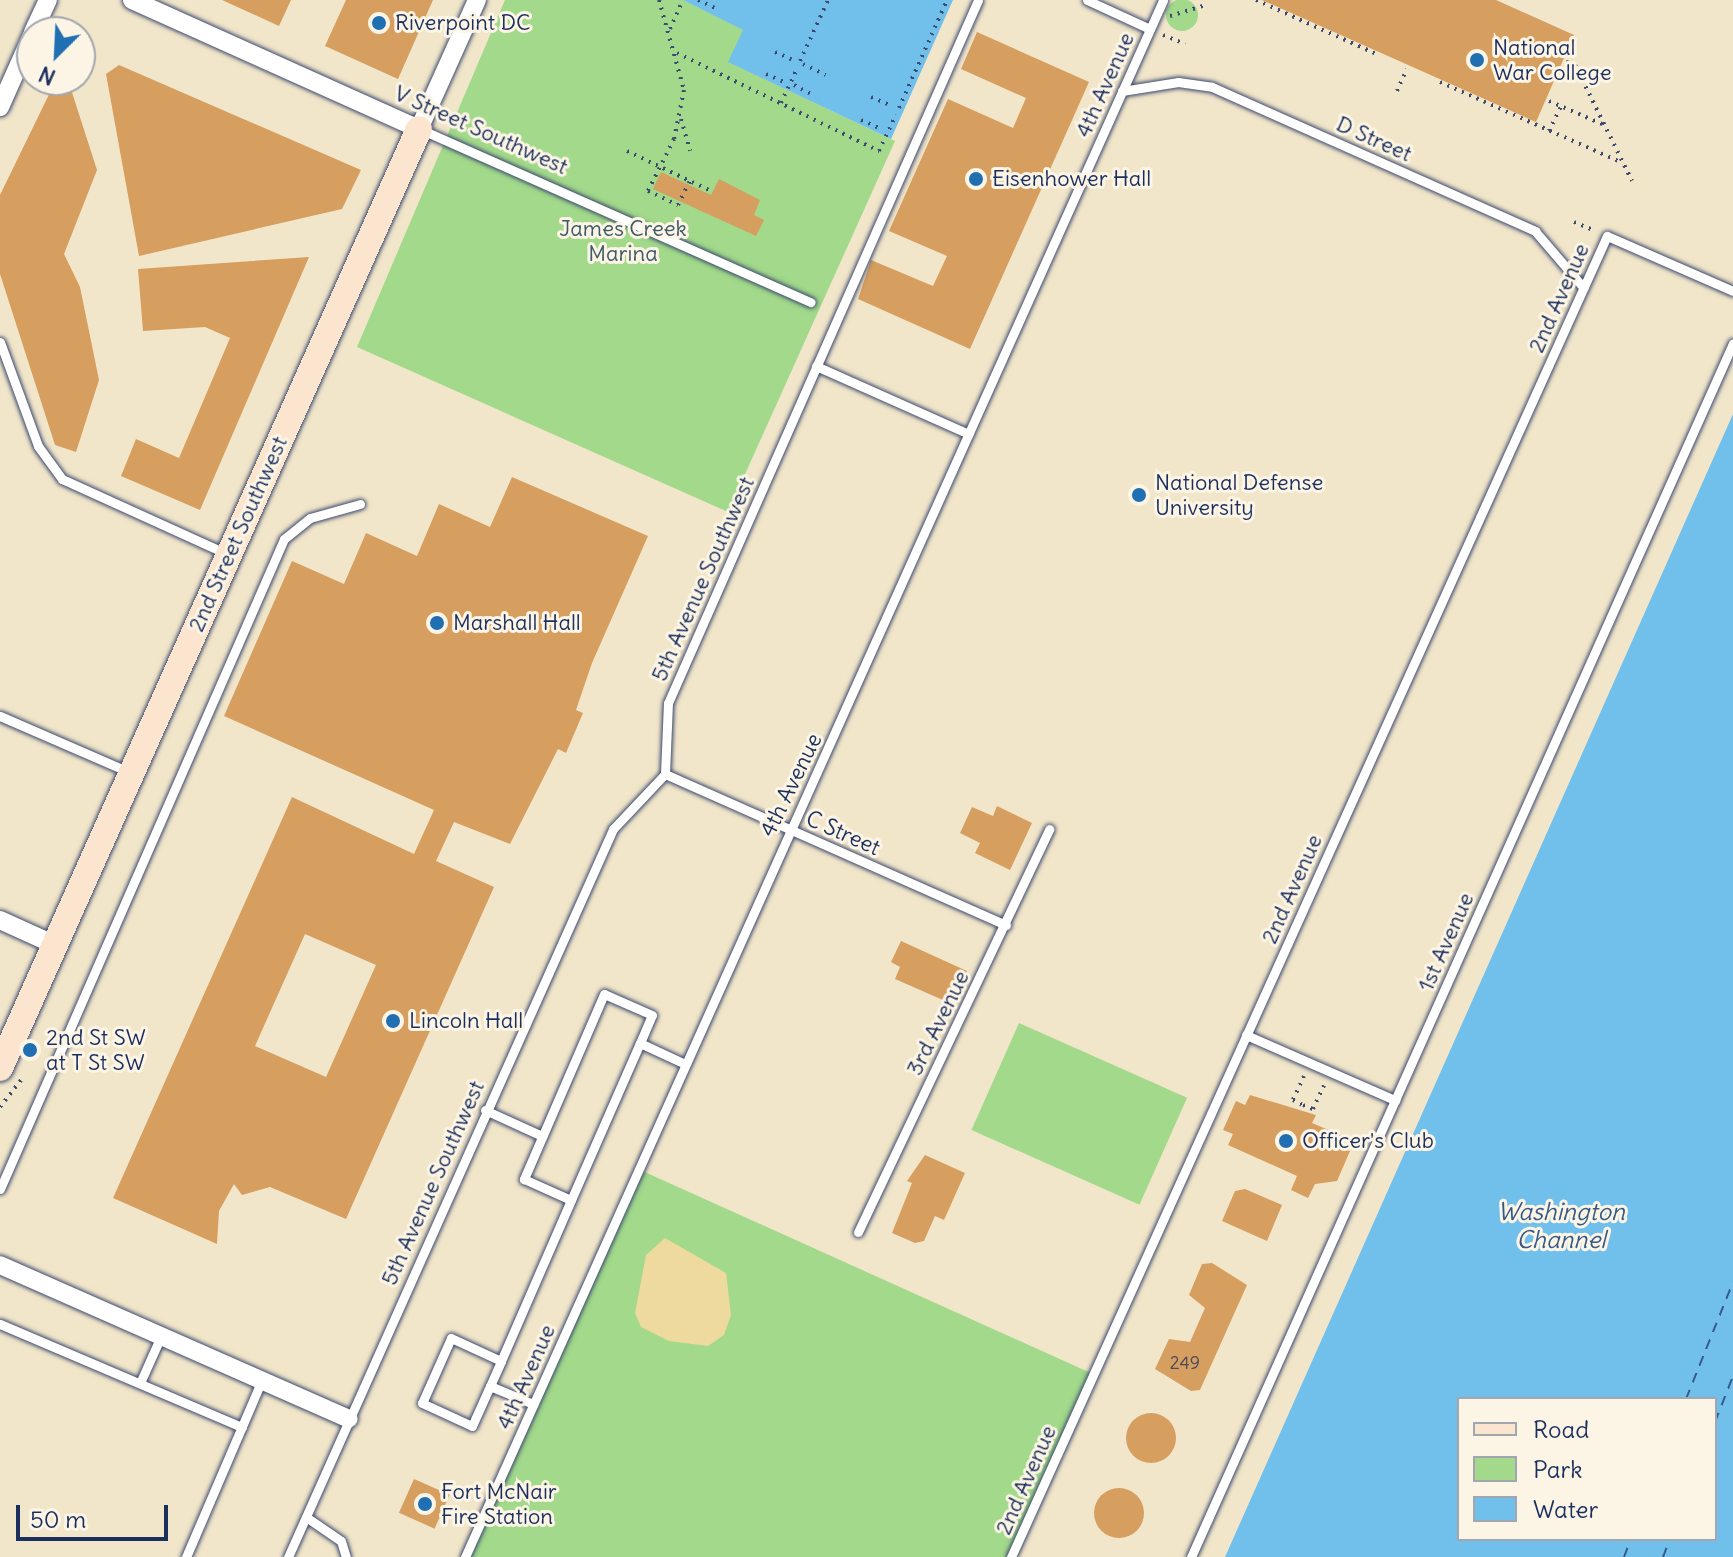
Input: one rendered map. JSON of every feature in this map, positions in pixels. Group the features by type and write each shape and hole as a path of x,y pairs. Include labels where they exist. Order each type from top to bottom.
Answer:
{"street":[{"name":"V Street Southwest","path":"132,0 419,129"},
{"name":"2nd Street Southwest","path":"0,1068 477,0"},
{"path":"0,107 16,72"},
{"path":"0,920 55,945"},
{"path":"0,1265 349,1419"}],"lane":[{"name":"5th Avenue Southwest","path":"288,1557 613,829 665,774 668,703 978,0"},
{"name":"4th Avenue","path":"465,1557 1163,0"},
{"path":"1091,1 1150,29"},
{"name":"D Street","path":"1122,91 1178,82 1212,87 1535,231 1583,287"},
{"name":"V Street Southwest","path":"419,129 811,302"},
{"path":"1603,234 1733,291"},
{"name":"2nd Avenue","path":"1011,1557 1583,287 1603,234"},
{"path":"0,342 38,446 62,479 229,555"},
{"name":"1st Avenue","path":"1191,1557 1733,343"},
{"path":"816,366 969,434"},
{"path":"0,1189 284,539 310,518 360,504"},
{"path":"0,716 132,773"},
{"name":"C Street","path":"665,774 1006,925"},
{"name":"3rd Avenue","path":"858,1232 1049,829"},
{"path":"501,1361 451,1338 422,1403 472,1426 490,1386 501,1361 571,1200 640,1043 652,1015 604,994 524,1179 571,1200"},
{"path":"1246,1035 1395,1100"},
{"path":"640,1043 685,1064"},
{"path":"485,1110 542,1136"},
{"path":"0,1324 242,1427"},
{"path":"140,1383 161,1336"},
{"path":"186,1557 262,1380"},
{"path":"490,1386 533,1404"},
{"path":"306,1517 341,1541 346,1557"}],"path":[{"path":"659,0 677,53 680,118 690,151"},
{"path":"670,29 683,0"},
{"path":"698,0 719,10"},
{"path":"826,75 802,63 828,0"},
{"path":"899,108 947,0"},
{"path":"1256,0 1377,54"},
{"path":"1156,15 1205,5"},
{"path":"1162,34 1185,44"},
{"path":"775,52 793,60"},
{"path":"677,53 879,151 896,115"},
{"path":"1566,62 1575,65 1632,181"},
{"path":"781,103 797,68"},
{"path":"1397,91 1407,69"},
{"path":"766,74 784,82"},
{"path":"1440,82 1623,163"},
{"path":"794,85 815,96"},
{"path":"871,97 892,106"},
{"path":"1549,101 1604,125"},
{"path":"1549,131 1561,106"},
{"path":"680,118 648,191 678,205 690,180"},
{"path":"861,120 881,129"},
{"path":"627,151 713,192"},
{"path":"1574,222 1603,234"},
{"path":"1310,1063 1293,1100 1303,1105 1313,1109 1330,1072"}],"green space":[{"path":"1182,-1 1193,4 1198,15 1193,26 1182,31 1171,26 1166,15 1171,4"},
{"name":"James Creek Marina","path":"505,0 683,0 744,30 729,62 895,141 728,512 357,347"},
{"path":"1019,1023 1187,1098 1140,1205 971,1130"},
{"path":"638,1169 1093,1374 1011,1557 465,1557"}],"sand":[{"path":"665,1238 726,1273 731,1315 724,1335 708,1346 669,1341 641,1327 635,1313 646,1255"}],"water":[{"path":"683,0 953,0 891,139 728,62 743,30"},
{"name":"Washington Channel","path":"1733,414 1733,1557 1225,1557"}],"building":[{"path":"222,0 291,0 279,26"},
{"name":"Riverpoint DC","path":"346,0 433,0 398,79 325,46"},
{"name":"National War College","path":"1262,0 1496,0 1574,35 1536,122"},
{"name":"Eisenhower Hall","path":"977,32 1089,82 970,349 858,299 871,260 933,286 947,256 889,231 948,99 1013,128 1026,98 961,69"},
{"path":"119,65 361,170 342,209 139,256 106,74"},
{"path":"48,96 73,96 97,170 64,254 80,287 99,380 76,452 55,445 0,274 0,195"},
{"path":"661,172 711,195 719,179 760,200 754,215 764,220 756,236 653,189"},
{"path":"309,257 200,510 121,476 136,439 179,458 230,338 205,327 143,331 138,269"},
{"path":"512,477 648,536 592,663 576,710 583,713 566,753 558,749 510,844 454,822 436,861 494,887 346,1219 270,1187 242,1195 234,1184 219,1211 217,1244 113,1198 292,797 414,854 434,810 224,716 292,561 344,584 366,533 417,556 439,504 490,527","holes":["305,934 376,965 326,1077 255,1046"]},
{"path":"997,806 1032,823 1010,870 975,853 980,843 960,833 972,807 993,816"},
{"path":"901,941 967,971 952,1004 895,979 900,967 891,962"},
{"name":"Officer's Club","path":"1250,1095 1316,1115 1312,1123 1345,1137 1341,1147 1350,1151 1337,1181 1315,1184 1308,1198 1291,1190 1297,1176 1228,1145 1233,1134 1223,1130 1236,1101 1245,1105"},
{"path":"925,1155 965,1173 944,1220 935,1216 924,1241 915,1243 892,1233 912,1183 907,1181"},
{"path":"1245,1189 1282,1205 1267,1241 1222,1221 1235,1191"},
{"path":"1212,1263 1247,1285 1200,1390 1191,1391 1155,1369 1169,1339 1190,1342 1205,1308 1189,1295 1202,1264"},
{"path":"1151,1413 1169,1420 1176,1438 1169,1456 1151,1463 1133,1456 1126,1438 1133,1420"},
{"name":"Fort McNair Fire Station","path":"414,1479 450,1495 435,1529 399,1513"},
{"path":"1119,1488 1137,1495 1144,1513 1137,1531 1119,1538 1101,1531 1094,1513 1101,1495"}],"ferry route":[{"path":"1687,1397 1733,1282"},
{"path":"1717,1417 1733,1376"},
{"path":"1624,1557 1630,1541"},
{"path":"1663,1557 1669,1541"}],"place":[{"name":"Riverpoint DC","path":"379,23"},
{"name":"National War College","path":"1477,60"},
{"name":"Eisenhower Hall","path":"976,179"},
{"name":"National Defense University","path":"1139,495"},
{"name":"Marshall Hall","path":"437,623"},
{"name":"Lincoln Hall","path":"393,1021"},
{"name":"2nd St SW at T St SW","path":"30,1050"},
{"name":"Officer's Club","path":"1286,1141"},
{"name":"Fort McNair Fire Station","path":"425,1504"}]}
